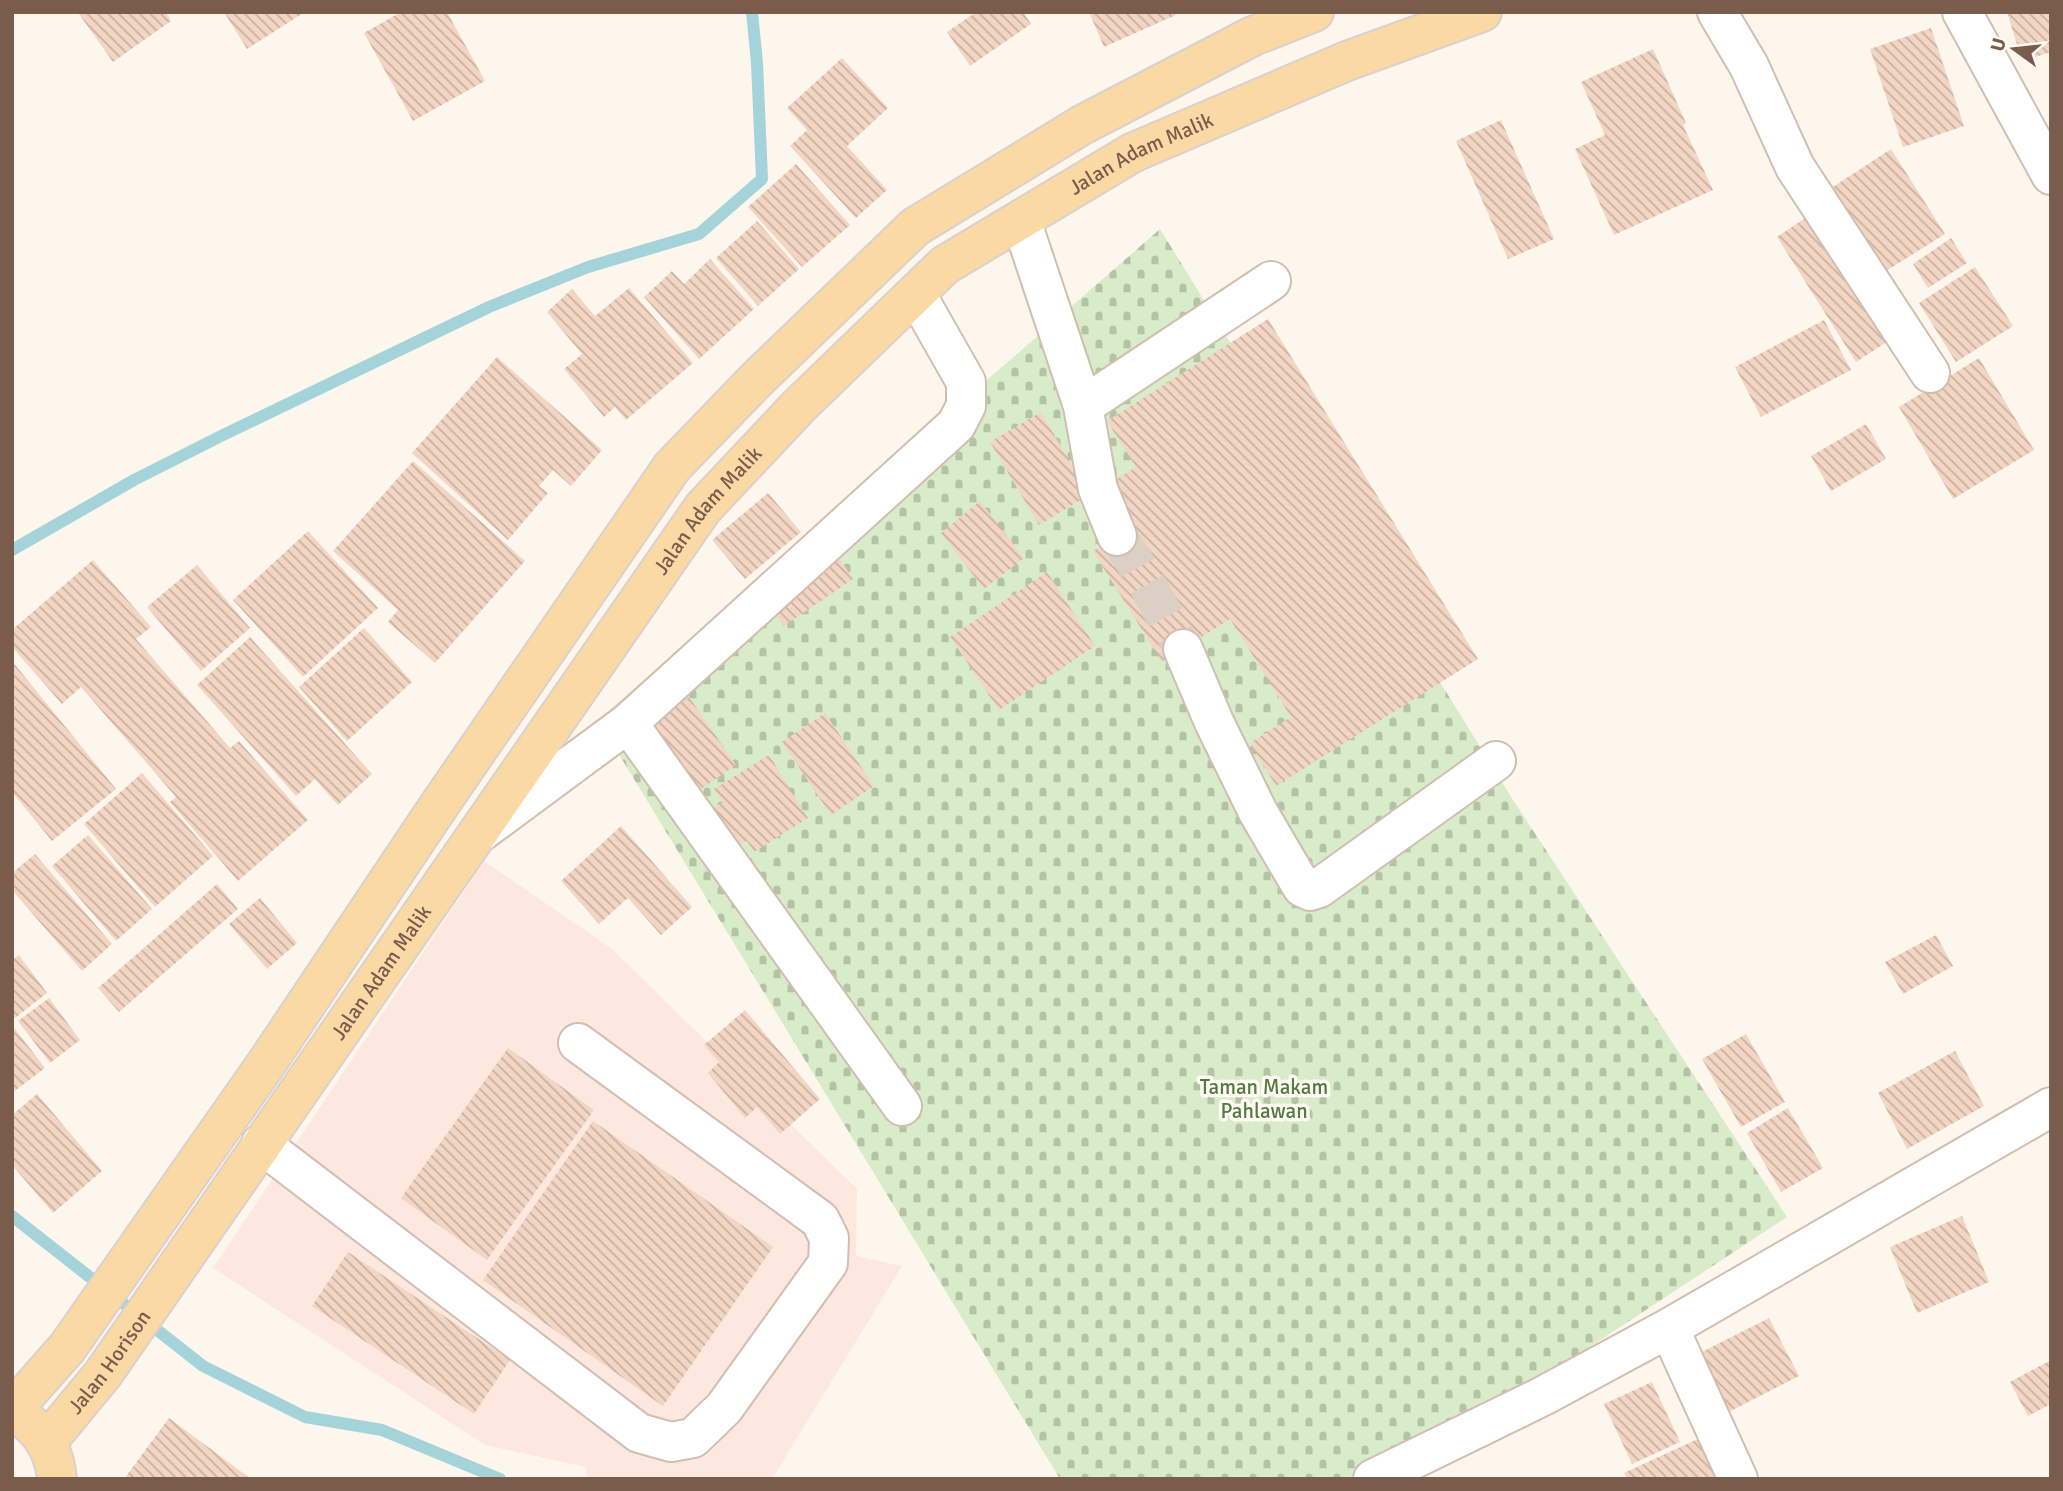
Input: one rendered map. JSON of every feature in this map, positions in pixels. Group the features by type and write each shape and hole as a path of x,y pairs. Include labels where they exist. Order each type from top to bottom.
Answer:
{"main road":[{"name":"Jalan Adam Malik","path":"131,1255 266,1064 408,851 672,467 756,380 915,227 1082,125 1252,36 1314,12"},
{"name":"Jalan Adam Malik","path":"168,1277 703,509 799,406 945,265 1132,153 1347,61 1482,12"},
{"path":"885,255 916,294"},
{"path":"408,851 448,878"},
{"name":"Jalan Horison","path":"12,1411 67,1348 131,1255"},
{"name":"Jalan Horison","path":"47,1443 103,1374 168,1277"},
{"path":"12,1411 31,1424 47,1443 56,1465 57,1479"}],"street":[{"path":"1717,12 1749,66 1794,167 1930,373"},
{"path":"1962,12 2051,174"},
{"path":"1021,220 1083,406 1098,489 1117,536"},
{"path":"1083,406 1271,281"},
{"path":"477,835 628,723 956,425 966,406 966,382 916,294"},
{"path":"1183,649 1214,722 1258,812 1302,887 1310,891 1319,888 1496,761"},
{"path":"628,723 902,1106"},
{"path":"261,1144 639,1433 671,1442 693,1438 724,1408 828,1263 829,1238 820,1220 579,1043"},
{"path":"1373,1479 1543,1396 1670,1328 2051,1107"},
{"path":"1670,1328 1738,1479"}],"shaded area":[{"path":"484,861 611,948 857,1189 856,1256 902,1266 772,1479 587,1479 586,1467 485,1445 213,1268"}],"green space":[{"name":"Taman Makam Pahlawan","path":"1160,229 1513,800 1787,1217 1570,1360 1358,1479 1060,1479 598,720"}],"building":[{"path":"166,12 171,21 113,62 79,14"},
{"path":"224,12 305,12 247,49"},
{"path":"401,12 447,12 485,81 413,121 364,33"},
{"path":"976,12 1023,12 1031,24 970,66 947,32"},
{"path":"1089,12 1175,12 1176,15 1104,47"},
{"path":"2007,12 2051,12 2051,52 2022,61"},
{"path":"1931,28 1964,126 1903,147 1870,49"},
{"path":"1653,49 1686,123 1683,125 1713,190 1614,235 1575,149 1605,135 1581,82"},
{"path":"842,58 888,108 847,146 887,190 856,218 790,146 807,130 787,108"},
{"path":"1501,120 1554,239 1508,259 1456,141"},
{"path":"1891,149 1945,234 1875,278 1822,194"},
{"path":"796,164 850,225 802,267 748,207"},
{"path":"1816,211 1896,336 1856,362 1777,237"},
{"path":"757,221 799,269 758,306 716,258"},
{"path":"1951,238 1967,263 1928,288 1913,264"},
{"path":"710,259 754,309 699,359 644,297 672,271 684,284"},
{"path":"1975,267 2013,326 1956,362 1919,303"},
{"path":"629,288 693,363 626,420 615,407 604,417 564,369 582,354 547,312 572,289 595,316"},
{"path":"1268,319 1478,659 1276,786 1250,743 1291,717 1230,619 1162,662 1093,551 1127,530 1101,489 1136,467 1107,421"},
{"path":"1824,320 1851,370 1761,417 1735,367"},
{"path":"497,357 602,450 571,486 553,470 539,486 548,493 508,540 412,453"},
{"path":"1979,358 2034,450 1953,499 1899,407"},
{"path":"1041,412 1089,495 1039,525 990,442"},
{"path":"1866,424 1886,459 1831,491 1811,456"},
{"path":"413,461 525,561 435,663 388,622 398,610 333,551"},
{"path":"768,493 801,532 745,579 712,540"},
{"path":"980,501 1024,558 984,589 941,533"},
{"path":"308,531 378,608 303,677 233,600"},
{"path":"838,556 853,579 784,626 768,603"},
{"path":"93,560 151,627 136,639 230,748 239,741 308,820 238,881 170,802 176,797 81,687 62,704 12,647 12,630"},
{"path":"197,565 250,628 201,671 147,607"},
{"path":"1047,572 1095,646 999,710 950,637"},
{"path":"364,628 412,682 347,741 299,687"},
{"path":"250,637 372,774 338,805 315,779 296,796 197,685"},
{"path":"12,661 116,789 52,841 12,792"},
{"path":"689,697 736,765 688,798 642,729"},
{"path":"825,713 874,786 831,815 782,742"},
{"path":"769,755 808,818 754,852 747,841 733,849 708,811 723,802 714,789"},
{"path":"142,773 213,856 155,907 84,824"},
{"path":"621,826 692,907 661,935 628,898 599,924 561,881"},
{"path":"88,835 152,909 116,941 52,866"},
{"path":"35,854 112,944 82,971 12,890 12,873"},
{"path":"217,884 238,909 119,1012 98,988"},
{"path":"260,898 297,943 267,969 229,924"},
{"path":"1936,935 1953,966 1903,994 1885,962"},
{"path":"19,955 47,993 15,1018 12,1015 12,960"},
{"path":"49,998 80,1040 50,1063 18,1021"},
{"path":"745,1010 820,1099 780,1134 757,1107 745,1118 708,1073 719,1062 704,1045"},
{"path":"12,1025 45,1068 12,1093"},
{"path":"1746,1034 1785,1102 1741,1127 1702,1059"},
{"path":"508,1048 594,1110 487,1260 401,1198"},
{"path":"1955,1051 1984,1106 1907,1149 1878,1093"},
{"path":"37,1094 102,1171 53,1213 12,1165 12,1115"},
{"path":"1788,1108 1823,1168 1781,1192 1747,1133"},
{"path":"593,1121 773,1247 663,1406 483,1280"},
{"path":"1962,1216 1989,1282 1917,1313 1890,1247"},
{"path":"348,1252 510,1360 474,1414 312,1306"},
{"path":"1769,1318 1799,1376 1717,1418 1688,1359"},
{"path":"2051,1360 2051,1404 2028,1416 2010,1382"},
{"path":"1652,1382 1680,1442 1632,1464 1604,1404"},
{"path":"169,1418 251,1479 124,1479"},
{"path":"1702,1437 1721,1479 1627,1479 1624,1473"}],"waterway":[{"path":"12,550 134,480 489,307 588,267 699,234 762,179 752,12"},
{"path":"12,1216 203,1366 305,1417 382,1430 500,1479"}],"tunnel":[{"path":"1117,536 1136,564 1183,649"}]}
